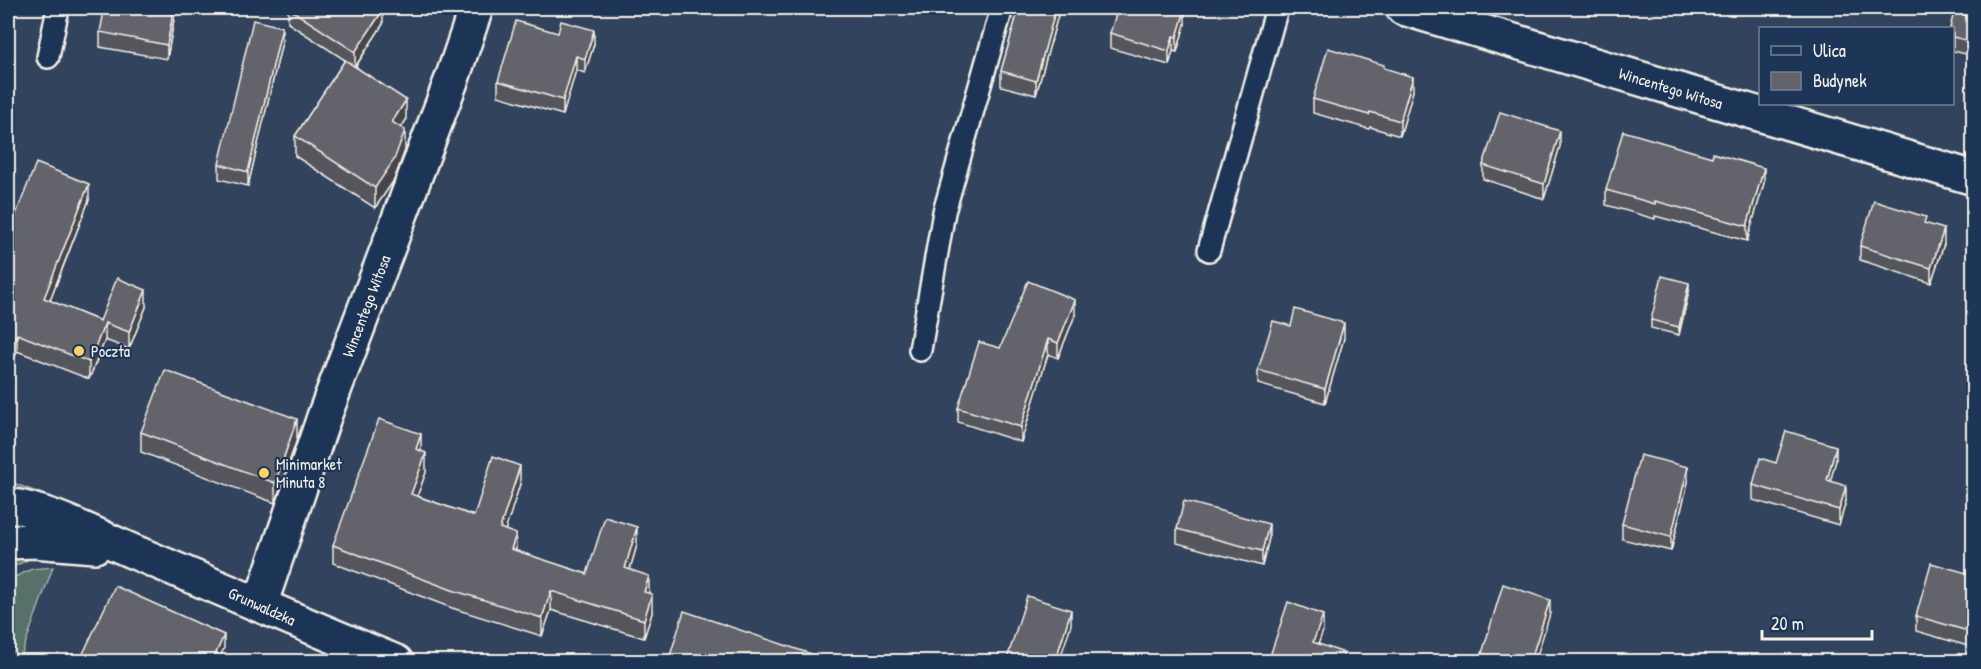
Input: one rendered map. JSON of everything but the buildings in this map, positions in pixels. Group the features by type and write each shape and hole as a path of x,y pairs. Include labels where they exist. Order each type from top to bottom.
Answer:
{"street":[{"name":"Wincentego Witosa","path":"260,605 326,414 453,76 476,8"},
{"name":"Wincentego Witosa","path":"1403,8 1974,178"},
{"name":"Grunwaldzka","path":"8,506 25,508 130,550 396,662"},
{"name":"Grunwaldzka","path":"8,542 34,540 130,550"}],"lane":[{"path":"48,57 58,8"},
{"path":"920,350 944,212 1002,8"},
{"path":"1209,250 1277,8"}],"green space":[{"path":"8,481 70,505 8,493"},
{"path":"40,554 8,569 8,556"},
{"path":"53,567 19,661 8,661 8,580 32,569"}],"place":[{"name":"Poczta","path":"79,351"},
{"name":"Minimarket Minuta 8","path":"264,473"}]}
